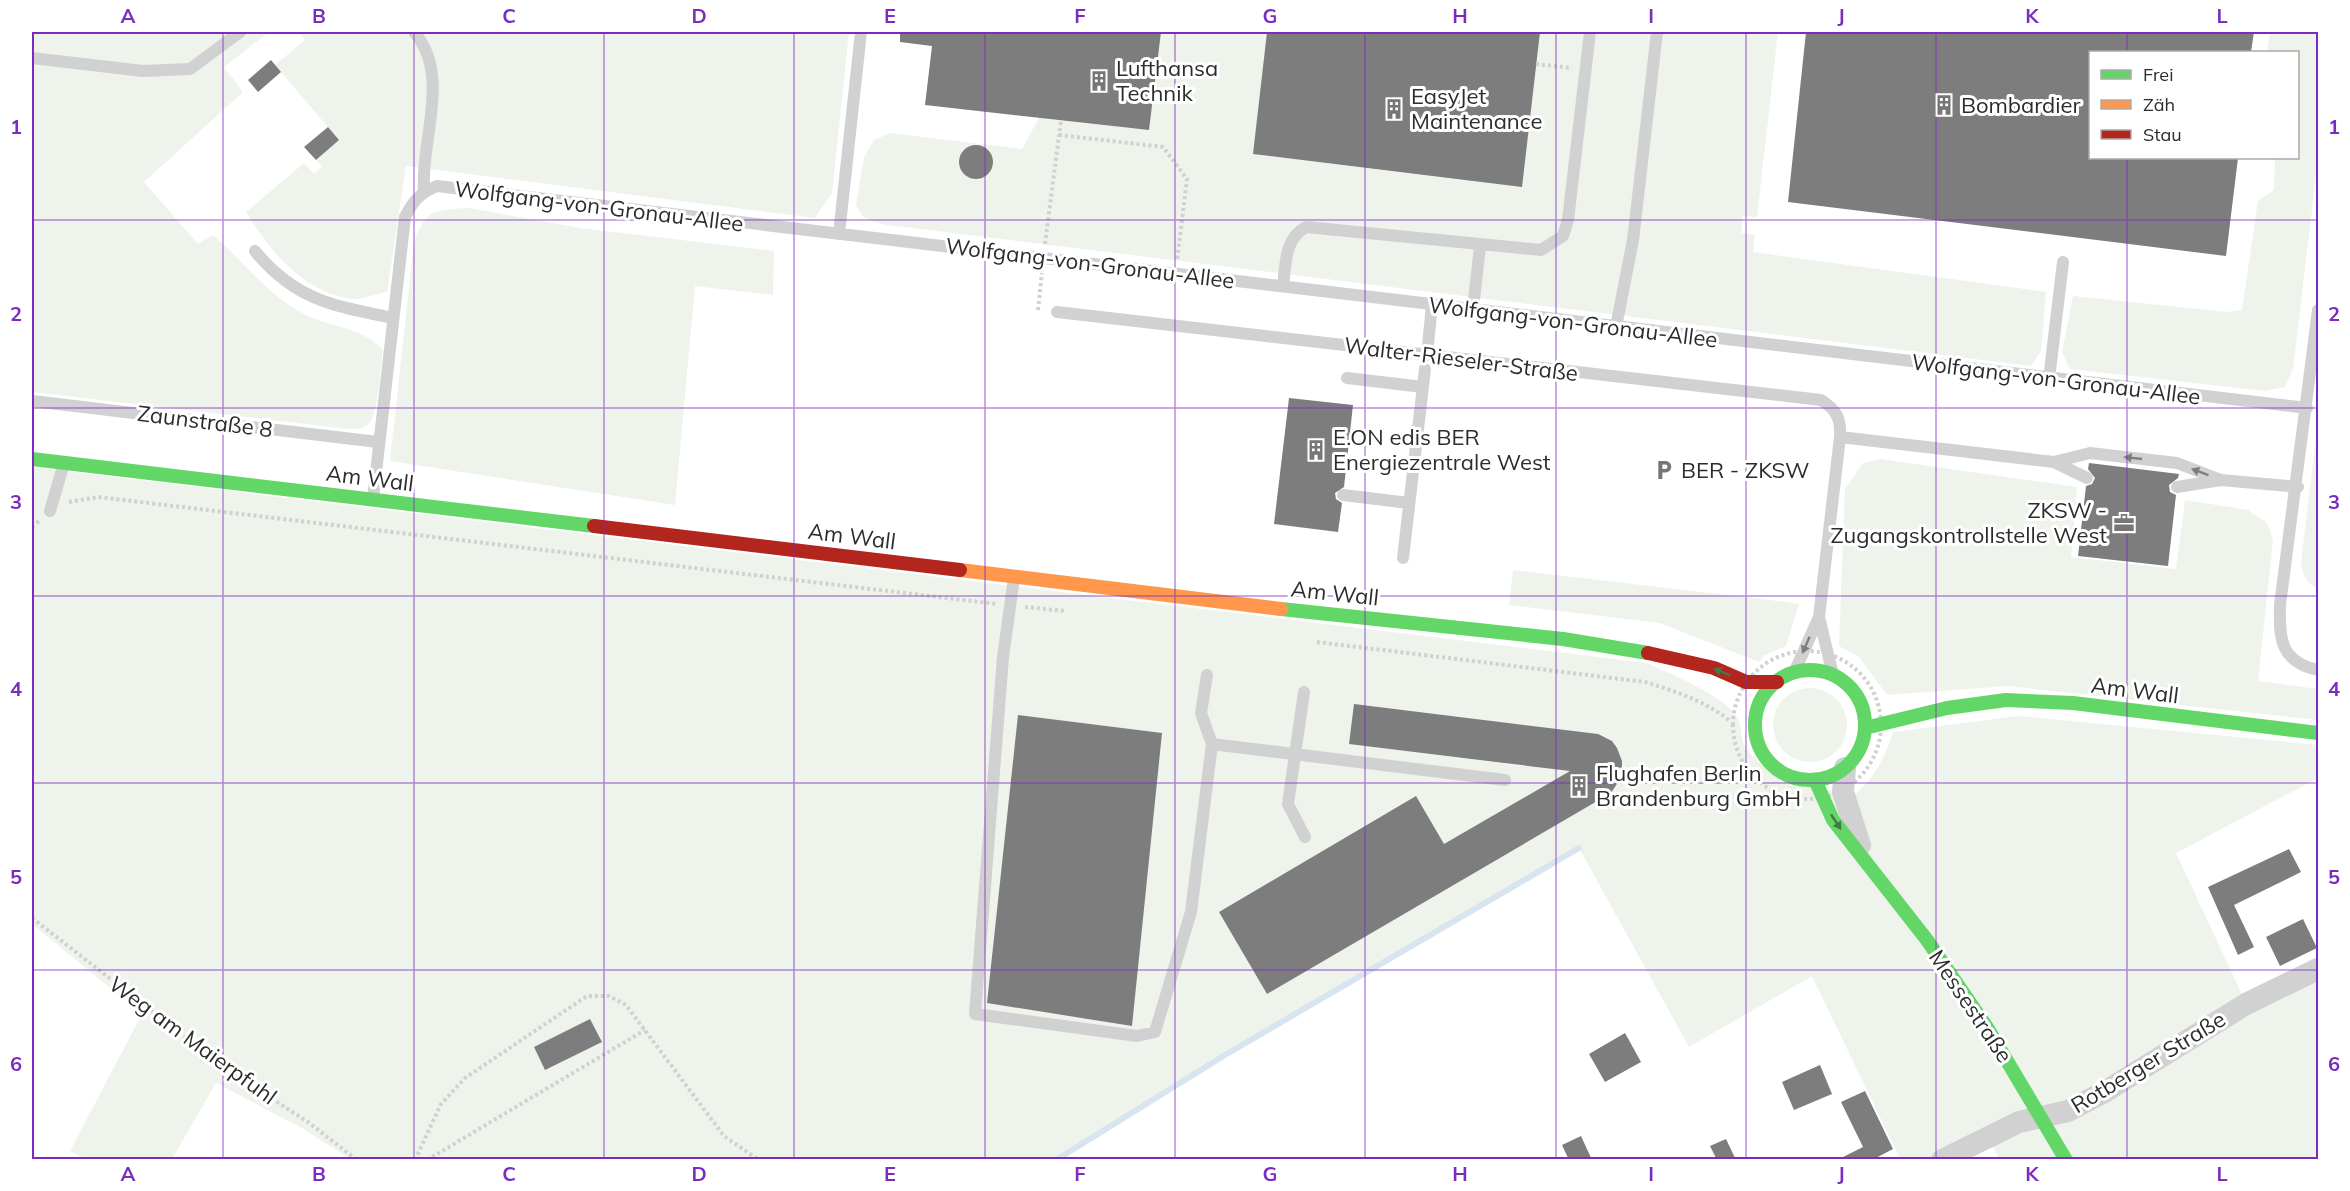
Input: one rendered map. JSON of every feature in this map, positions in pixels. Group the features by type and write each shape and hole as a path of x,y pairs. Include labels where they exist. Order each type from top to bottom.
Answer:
{"street":[{"name":"Am Wall","path":"32,459 1563,639 1615,646 1714,668 1746,682 1777,682"},
{"name":"Am Wall","path":"1667,659 1696,678"},
{"path":"1814,670 1833,675 1845,682 1861,703 1865,728 1862,743 1845,768 1831,776 1815,780 1786,774 1773,765 1760,747 1756,717 1760,704 1777,682 1794,673 1814,670"},
{"name":"Am Wall","path":"1865,728 1947,708 1987,701 2045,701 2319,733"},
{"path":"1861,703 1878,704"},
{"path":"1743,706 1756,717"},
{"name":"Am Wall","path":"1901,706 1947,708"},
{"name":"Messestraße","path":"1833,795 1845,768"},
{"name":"Messestraße","path":"1815,780 1833,795 1864,861 1927,940 1988,1029 2042,1116 2066,1160"},
{"name":"Rotberger Straße","path":"1942,1160 2016,1124 2068,1111 2106,1091 2246,1004 2319,969"}],"lane":[{"path":"32,58 143,71 190,69 240,32"},
{"path":"414,32 421,39 432,65 432,92 422,170 424,191"},
{"path":"839,234 861,32"},
{"path":"1283,286 1289,247 1295,233 1306,227 1480,246 1541,250 1563,236 1568,220 1590,32"},
{"path":"1616,327 1632,240 1657,32"},
{"name":"Wolfgang-von-Gronau-Allee","path":"373,500 405,217 412,202 424,191 437,186 2307,408"},
{"path":"1473,309 1480,246"},
{"path":"255,251 271,270 299,292 338,307 393,318"},
{"path":"2049,379 2063,262"},
{"path":"1426,355 1432,305"},
{"path":"2319,310 2298,487 2280,605 2279,636 2296,662 2319,670"},
{"name":"Walter-Rieseler-Straße","path":"1057,312 1821,400 1834,409 1840,422 1840,437 1819,617 1794,673"},
{"path":"1403,558 1425,369"},
{"path":"1347,378 1423,387"},
{"name":"Zaunstraße 8","path":"32,401 378,442"},
{"path":"1840,437 2054,462 2087,478"},
{"path":"2054,462 2090,453 2177,463 2221,480"},
{"path":"50,511 64,463"},
{"path":"2177,487 2221,480 2298,487"},
{"path":"1343,495 1409,503"},
{"path":"1014,576 1003,657 975,1014 1137,1036 1155,1032 1191,912 1212,744 1201,713 1207,675"},
{"name":"Walter-Rieseler-Straße","path":"1819,617 1833,675"},
{"path":"1304,692 1288,804 1305,837"},
{"path":"1212,744 1505,780"}],"path":[{"path":"1536,64 1585,70"},
{"path":"1038,310 1061,120"},
{"path":"1059,135 1163,147 1187,179 1175,274"},
{"path":"32,527 50,511 75,500 98,497 1068,612"},
{"path":"1311,641 1645,682 1683,694 1718,712 1730,721"},
{"path":"1804,650 1828,654 1852,666 1868,683 1878,704 1882,724 1878,748 1864,772 1833,795 1801,801 1771,789 1759,781 1744,765 1736,748 1730,721 1746,682 1756,670 1776,657 1804,650"},
{"name":"Weg am Maierpfuhl","path":"32,918 229,1071 308,1122 357,1160"},
{"path":"415,1160 441,1104 465,1078 587,996 609,996 626,1005 724,1136 759,1160"},
{"path":"427,1160 645,1030"}],"shaded area":[{"path":"32,32 269,32 224,67 243,92 144,182 198,244 213,235 267,288 291,306 314,319 365,336 383,350 373,416 366,426 348,429 32,392"},
{"path":"299,32 849,32 832,193 815,218 406,166 387,292 355,299 334,295 318,288 289,267 265,241 246,212 304,163 314,174 322,167 316,160 339,140 275,65 305,40"},
{"path":"1161,32 1778,32 1757,217 1743,216 1741,233 1755,235 1753,252 2046,292 2041,351 2031,366 880,224 863,217 856,205 864,157 874,140 890,133 1022,149 1039,118 1149,130"},
{"path":"2270,32 2318,32 2318,160 2293,369 2285,387 2265,391 2070,369 2062,352 2073,296 2227,312 2242,310 2258,201 2274,190 2275,159 2299,159 2299,51 2267,51"},
{"path":"469,208 580,228 774,251 773,295 695,286 675,505 390,461 414,242 423,223 434,213 448,209"},
{"path":"2318,422 2318,589 2306,579 2301,563"},
{"path":"1880,459 2077,487 2071,557 2176,569 2185,500 2248,510 2267,523 2273,540 2258,681 2318,689 2318,720 2008,686 1887,695 1859,657 1839,646 1845,489 1863,463"},
{"path":"32,467 1647,663 1709,693 1730,709 1739,721 1744,745 1757,760 1770,770 1796,783 1826,790 1857,793 1879,765 1893,732 2018,716 2318,745 2318,778 2176,853 2246,1003 2318,969 2318,1159 1999,1160 1992,1145 1962,1159 1900,1159 1812,976 1689,1047 1579,848 1225,1055 1056,1159 350,1159 302,1128 216,1083 172,1159 86,1159 70,1151 142,1014 32,924"},
{"path":"1513,570 1799,604 1786,646 1765,655 1759,662 1660,623 1509,605"},
{"path":"1803,688 1817,688 1831,694 1841,704 1847,718 1845,739 1831,756 1817,762 1803,762 1789,756 1779,746 1773,732 1773,718 1779,704 1789,694"}],"building":[{"name":"Lufthansa Technik","path":"900,32 1161,32 1149,130 925,105 932,46 900,42"},
{"name":"EasyJet Maintenance","path":"1267,32 1540,32 1522,187 1253,154"},
{"name":"Bombardier","path":"1806,32 2254,32 2251,51 2089,51 2089,159 2238,159 2226,256 1788,202"},
{"path":"271,60 281,72 258,92 248,80"},
{"path":"328,127 339,140 316,160 304,147"},
{"path":"976,145 988,150 993,162 988,174 976,179 964,174 959,162 964,150"},
{"name":"E.ON edis BER Energiezentrale West","path":"1289,398 1353,405 1344,487 1335,493 1336,499 1342,503 1338,532 1274,524"},
{"path":"2089,463 2179,474 2178,478 2169,485 2170,492 2176,495 2168,566 2078,556 2086,486 2092,484 2095,478 2088,469"},
{"path":"1354,704 1598,734 1612,741 1617,748 1622,761 1622,776 1611,793 1267,994 1219,912 1416,796 1444,844 1570,771 1349,744"},
{"path":"1018,715 1162,733 1132,1026 987,1003"},
{"path":"2289,849 2301,872 2234,905 2254,947 2238,955 2208,887"},
{"path":"2303,919 2317,948 2280,966 2266,937"},
{"path":"590,1019 602,1042 545,1070 534,1047"},
{"path":"1625,1033 1641,1062 1605,1082 1589,1054"},
{"path":"1820,1065 1832,1094 1794,1110 1782,1082"},
{"path":"1865,1091 1893,1149 1872,1160 1837,1160 1863,1147 1841,1102"},
{"path":"1581,1136 1592,1160 1569,1160 1562,1145"},
{"path":"1726,1139 1736,1160 1717,1160 1710,1146"}],"waterway":[{"path":"1056,1160 1225,1055 1579,848"}],"traffic: fast":[{"path":"32,459 594,526"},
{"path":"1281,609 1563,639 1648,653"},
{"path":"1810,670 1831,675 1849,686 1860,704 1865,725 1860,746 1849,764 1831,775 1810,780 1789,775 1771,764 1760,746 1755,725 1760,704 1771,686 1789,675 1810,670"},
{"path":"1865,728 1947,708 2006,700 2073,703 2318,733"},
{"path":"1815,780 1833,820 1927,940 1988,1029 2066,1160"}],"traffic: slow":[{"path":"960,570 1281,609"}],"traffic: jam":[{"path":"594,526 960,570"},
{"path":"1648,653 1714,668 1746,682 1777,682"}],"place":[{"name":"Lufthansa Technik","path":"1099,81"},
{"name":"Bombardier","path":"1944,105"},
{"name":"EasyJet Maintenance","path":"1394,109"},
{"name":"E.ON edis BER Energiezentrale West","path":"1316,450"},
{"name":"BER - ZKSW","path":"1664,470"},
{"name":"ZKSW - Zugangskontrollstelle West","path":"2124,523"},
{"name":"Flughafen Berlin Brandenburg GmbH","path":"1579,786"}]}
